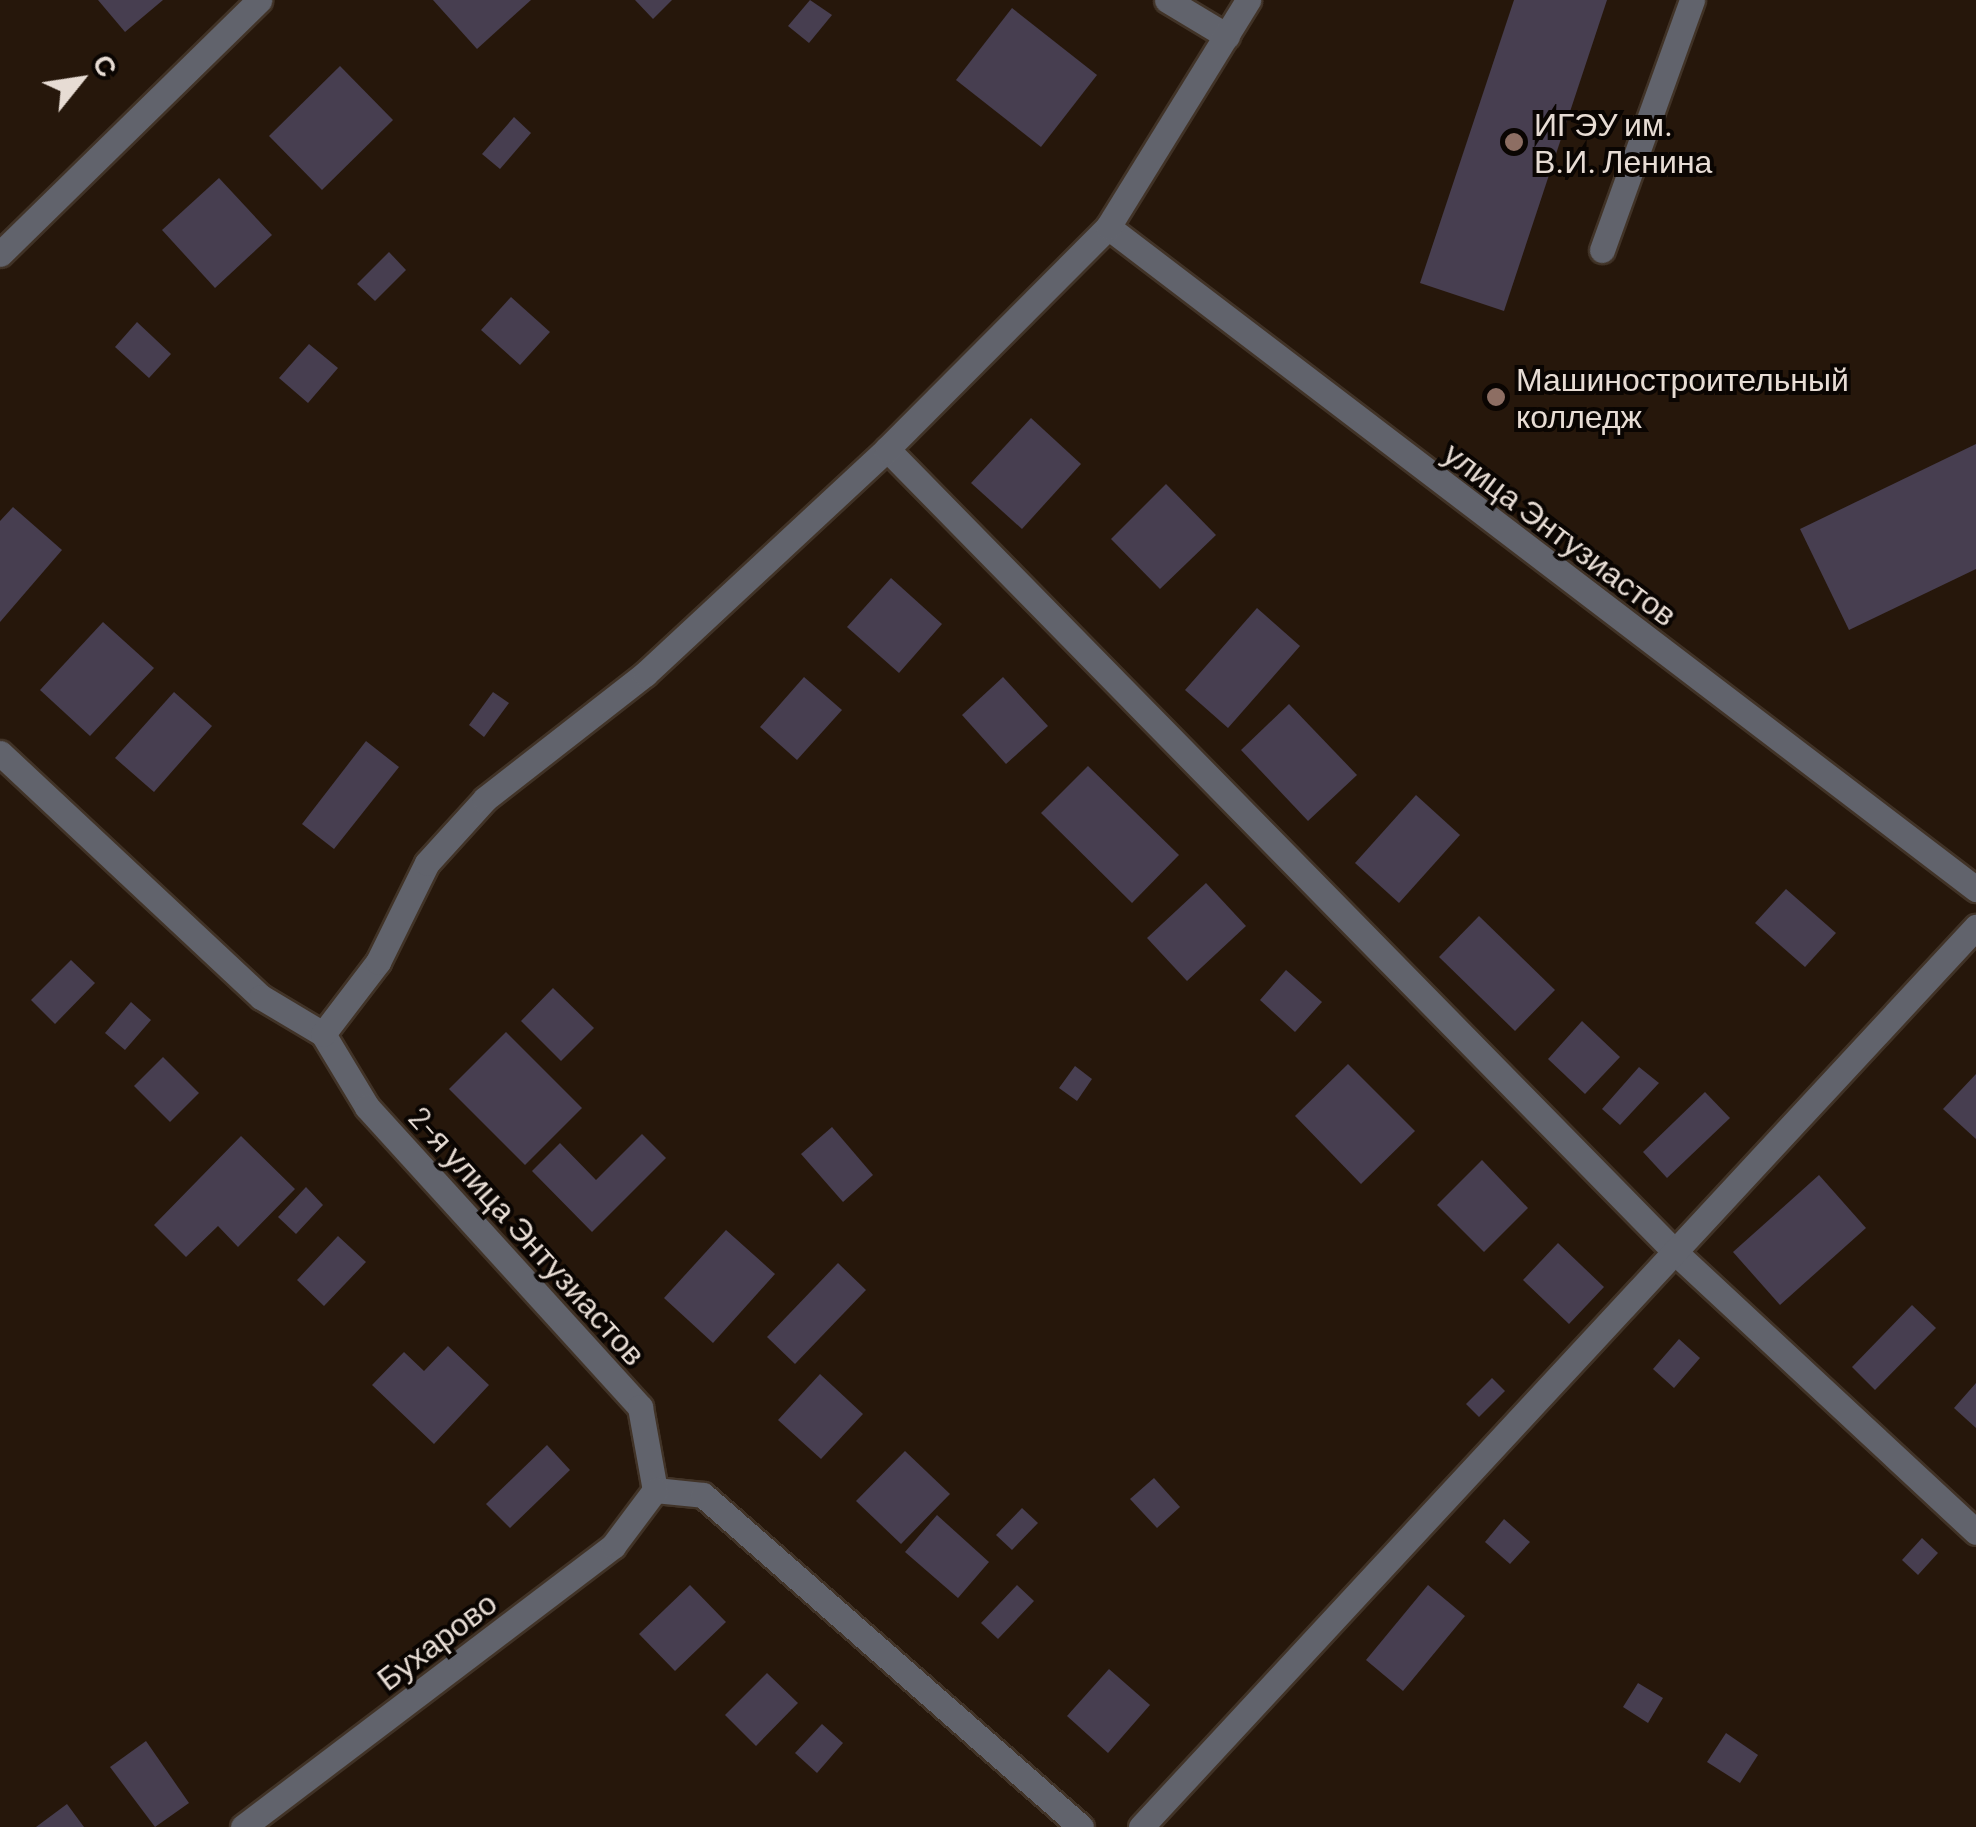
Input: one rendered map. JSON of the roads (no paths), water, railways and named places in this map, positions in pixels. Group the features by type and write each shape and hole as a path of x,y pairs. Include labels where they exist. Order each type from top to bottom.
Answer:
{"street":[{"path":"0,254 259,0"},
{"path":"1168,0 1226,36"},
{"path":"323,1034 378,962 426,862 485,799 645,674 887,449 1108,228 1248,0"},
{"path":"1602,250 1692,0"},
{"name":"улица Энтузиастов","path":"1108,228 1976,888"},
{"path":"887,449 1677,1254 1976,1532"},
{"name":"2-я улица Энтузиастов","path":"0,753 260,997 323,1034 367,1107 640,1407 655,1490"},
{"path":"1141,1827 1677,1254 1976,927"},
{"path":"655,1490 704,1496 1080,1827"},
{"name":"Бухарово","path":"254,1824 613,1546 655,1490"}],"place":[{"name":"ИГЭУ им. В.И. Ленина","path":"1514,142"},
{"name":"Машиностроительный колледж","path":"1496,397"}]}
